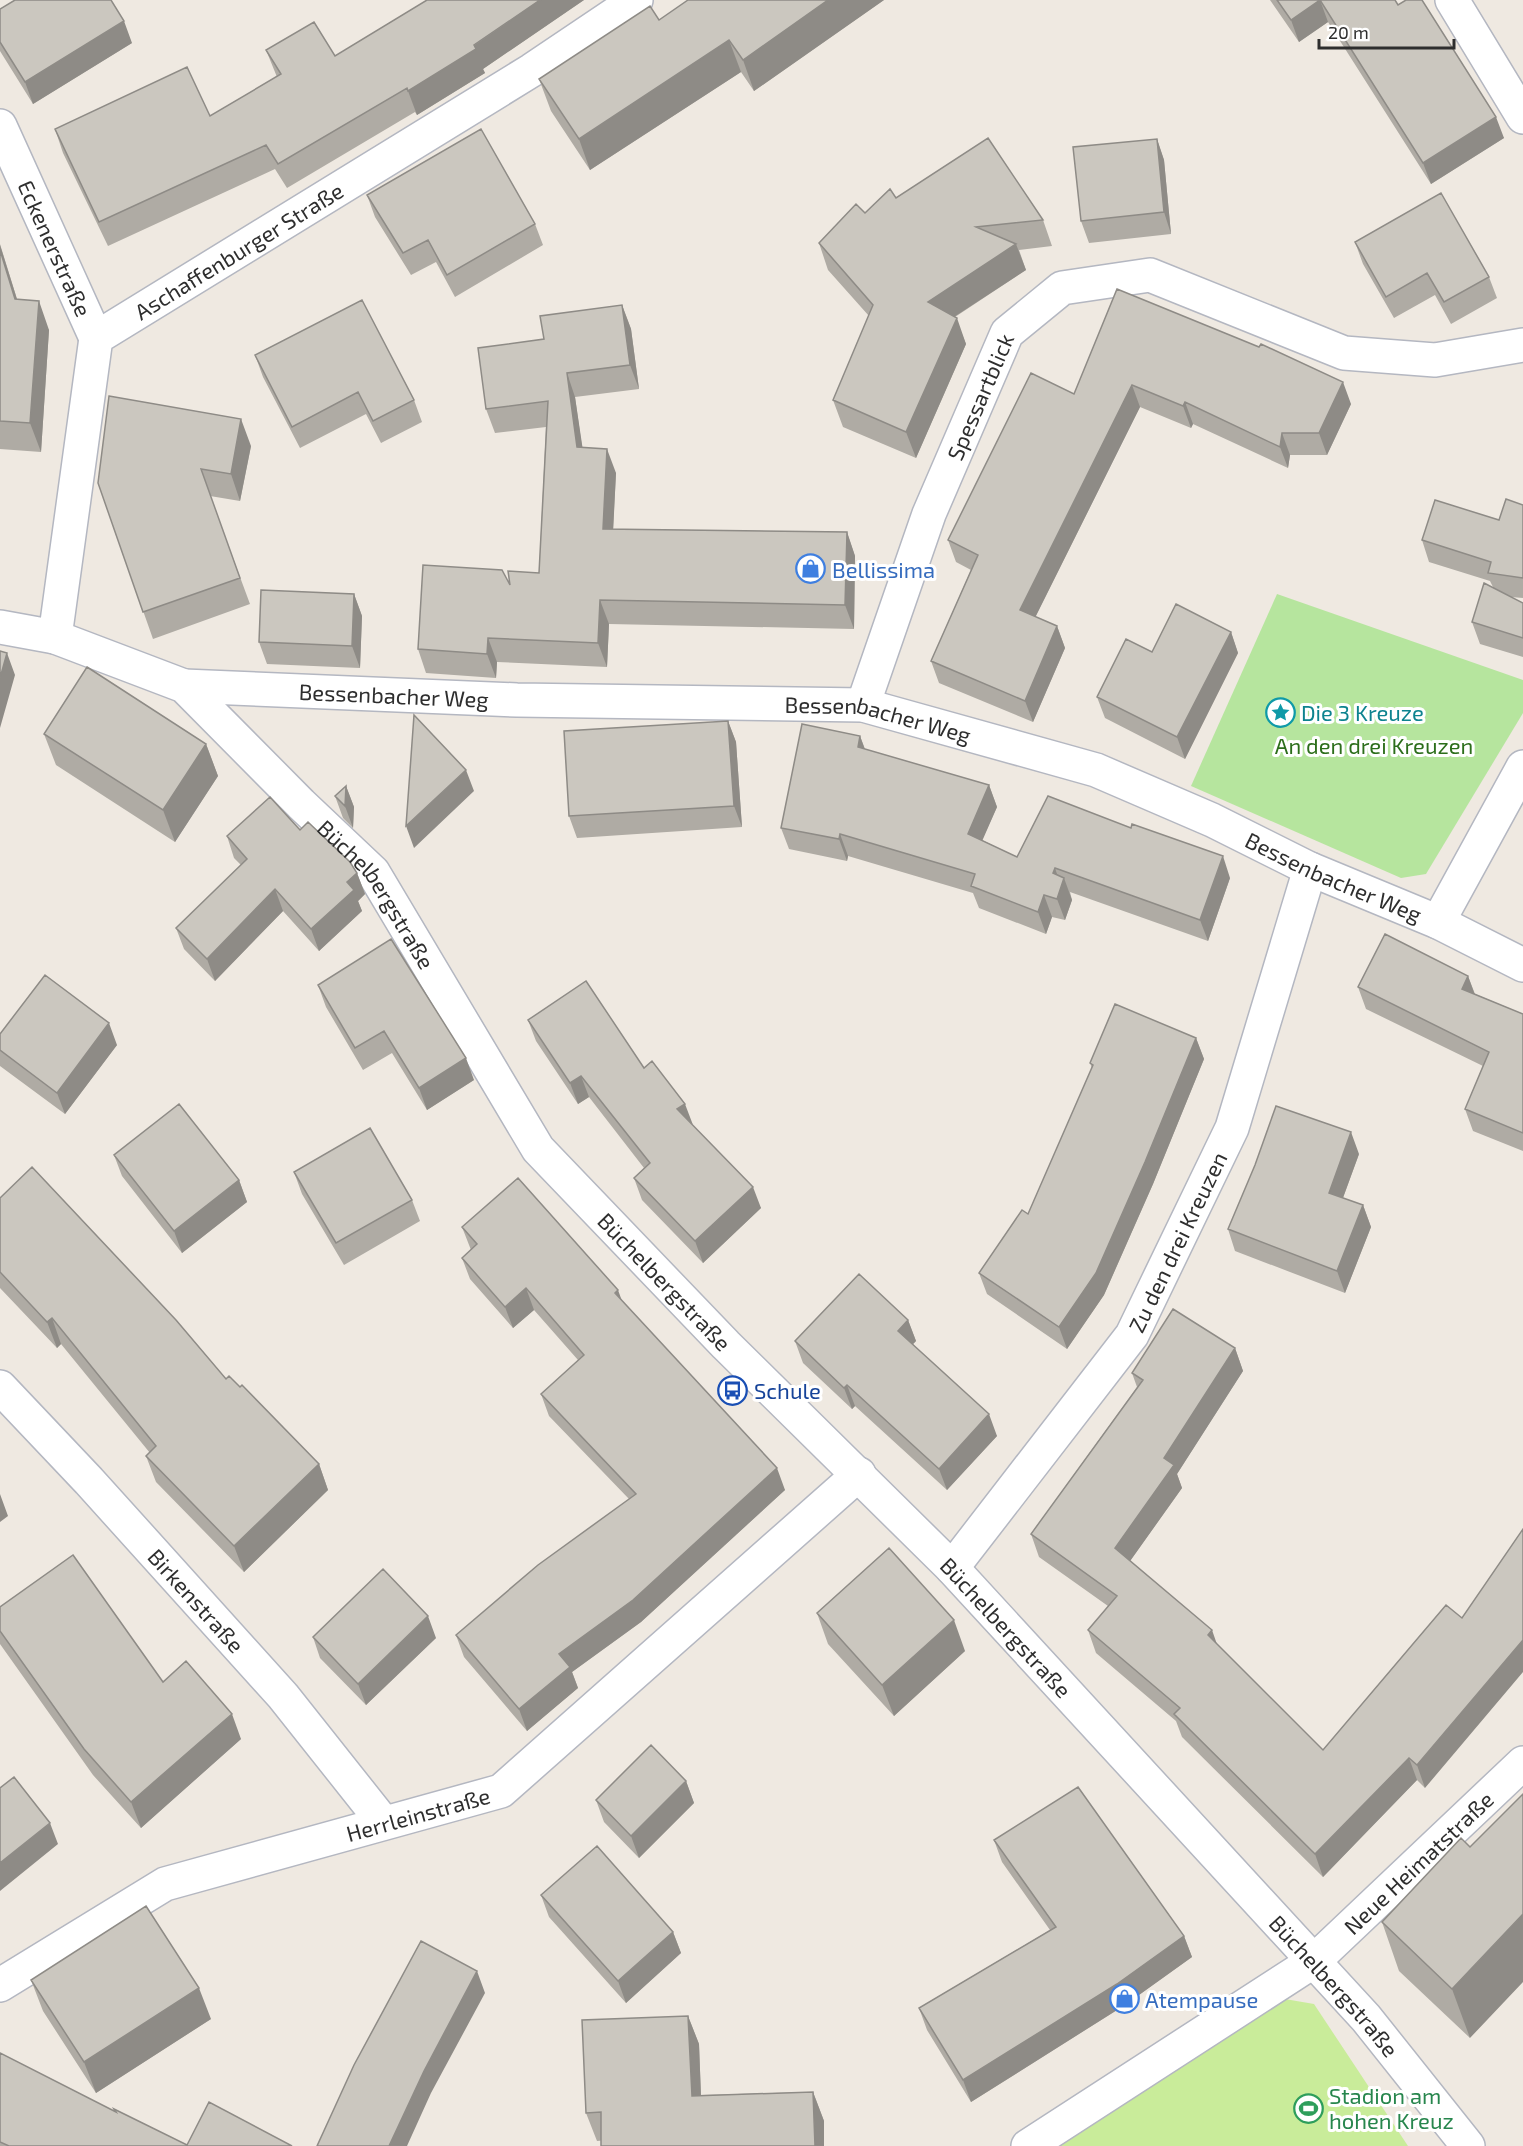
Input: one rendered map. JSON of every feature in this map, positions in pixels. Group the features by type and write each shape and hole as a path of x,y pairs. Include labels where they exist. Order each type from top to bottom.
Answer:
{"street":[{"name":"Aschaffenburger Straße","path":"96,338 532,70 636,0"},
{"path":"1452,0 1523,117"},
{"name":"Eckenerstraße","path":"0,126 96,338"},
{"name":"Spessartblick","path":"863,705 929,514 1006,333 1062,288 1150,275 1344,353 1435,360 1523,345"},
{"path":"55,637 96,338"},
{"name":"Büchelbergstraße","path":"0,627 55,637 184,686 301,804 374,872 538,1149 726,1345 952,1568 1366,2018 1468,2146"},
{"name":"Bessenbacher Weg","path":"184,686 517,700 863,705 1096,770 1212,820 1310,869 1438,922 1523,965"},
{"path":"1438,922 1523,767"},
{"name":"Zu den drei Kreuzen","path":"952,1568 1132,1335 1232,1128 1310,869"},
{"name":"Birkenstraße","path":"0,1386 283,1696 383,1822"},
{"name":"Herrleinstraße","path":"0,1985 165,1884 501,1791 859,1474"},
{"name":"Neue Heimatstraße","path":"1028,2146 1314,1961 1523,1763"}],"green space":[{"name":"An den drei Kreuzen","path":"1277,594 1523,680 1523,713 1426,874 1401,878 1191,786"},
{"path":"1279,1998 1314,2004 1408,2146 1045,2146"}],"building":[{"path":"15,0 111,0 124,21 25,82 0,42 0,9"},
{"path":"427,0 540,0 474,45 476,49 408,91 407,88 278,164 266,145 99,222 55,129 187,67 210,116 281,74 266,50 314,22 335,56"},
{"path":"688,0 828,0 743,60 729,40 579,139 539,79 650,6 659,20"},
{"path":"1277,0 1320,0 1291,20"},
{"path":"1320,0 1395,0 1398,5 1406,0 1422,0 1496,117 1423,163"},
{"path":"481,129 535,224 447,275 428,240 403,253 367,195"},
{"path":"988,138 1043,220 976,227 1016,244 928,302 957,318 906,432 833,400 873,305 819,243 856,204 865,213 890,189 896,198"},
{"path":"1157,139 1164,212 1081,221 1073,147"},
{"path":"1441,193 1489,277 1444,302 1427,273 1386,297 1355,242"},
{"path":"0,250 15,299 39,301 30,423 0,421"},
{"path":"1117,289 1259,347 1261,344 1343,382 1319,433 1282,433 1280,447 1185,402 1183,406 1132,385 1020,610 1057,626 1025,701 931,661 978,555 948,540 1031,373 1074,394"},
{"path":"362,300 414,400 373,421 358,392 292,427 255,355"},
{"path":"622,305 630,365 567,373 577,447 607,449 603,529 847,532 845,605 600,600 598,643 488,638 487,654 418,649 423,565 502,570 510,585 508,571 539,573 548,401 486,409 478,348 544,339 540,316"},
{"path":"109,396 241,419 231,474 201,469 240,578 143,612 98,483"},
{"path":"1506,499 1523,505 1523,578 1488,573 1491,562 1422,540 1435,500 1499,520"},
{"path":"1484,583 1523,603 1523,638 1472,622"},
{"path":"261,590 354,594 352,646 259,642"},
{"path":"1176,604 1231,632 1177,737 1097,697 1126,639 1152,652"},
{"path":"0,651 7,653 0,678"},
{"path":"87,667 206,744 163,810 44,734"},
{"path":"414,715 466,770 406,826"},
{"path":"728,721 734,806 569,816 564,731"},
{"path":"802,724 860,736 858,747 989,785 968,834 1017,857 1048,796 1131,828 1132,824 1223,856 1200,920 1055,868 1053,873 1064,878 1057,899 1044,895 1038,912 971,886 975,874 840,834 839,839 781,828"},
{"path":"346,786 345,806 335,796"},
{"path":"270,797 300,830 308,822 350,862 357,873 347,882 354,890 311,929 275,889 207,959 176,928 247,859 227,836"},
{"path":"1385,934 1468,976 1462,989 1523,1014 1523,1133 1465,1109 1489,1052 1358,987"},
{"path":"391,939 466,1058 419,1088 384,1031 355,1048 318,985"},
{"path":"45,975 109,1023 57,1093 0,1050 0,1034"},
{"path":"586,981 644,1068 652,1061 685,1104 677,1109 753,1187 695,1241 634,1178 650,1163 581,1076 570,1083 528,1020"},
{"path":"1115,1004 1196,1038 1096,1273 1059,1327 979,1273 1022,1210 1028,1214 1093,1065 1090,1063"},
{"path":"179,1104 239,1180 174,1231 114,1155"},
{"path":"1276,1106 1351,1132 1329,1193 1363,1205 1337,1271 1228,1229 1255,1165"},
{"path":"370,1128 412,1200 336,1243 294,1172"},
{"path":"32,1167 176,1320 226,1379 229,1376 240,1387 242,1385 319,1464 234,1546 146,1456 156,1446 52,1318 47,1322 0,1272 0,1198"},
{"path":"518,1178 618,1290 615,1293 777,1468 633,1600 559,1654 570,1667 519,1709 456,1635 538,1565 636,1494 541,1394 584,1355 526,1288 505,1307 462,1258 477,1244 462,1227"},
{"path":"859,1274 908,1320 898,1331 989,1414 939,1469 847,1385 844,1388 795,1341"},
{"path":"1173,1309 1235,1348 1164,1458 1174,1465 1115,1548 1212,1630 1208,1635 1323,1750 1446,1605 1462,1618 1523,1529 1523,1640 1417,1765 1409,1758 1315,1854 1174,1714 1180,1708 1088,1630 1117,1596 1031,1534 1143,1380 1132,1373"},
{"path":"889,1548 954,1620 882,1685 817,1613"},
{"path":"73,1555 163,1682 186,1661 232,1714 131,1802 84,1749 0,1631 0,1607"},
{"path":"383,1569 428,1616 358,1684 313,1637"},
{"path":"651,1745 686,1781 631,1836 596,1800"},
{"path":"14,1777 50,1823 0,1863 0,1788"},
{"path":"1078,1787 1184,1936 1117,1984 963,2080 919,2008 1056,1927 994,1840"},
{"path":"1523,1794 1523,1914 1452,1989 1382,1922 1461,1838 1470,1847"},
{"path":"597,1846 673,1932 618,1981 541,1895"},
{"path":"146,1906 199,1988 84,2062 31,1980"},
{"path":"421,1941 477,1971 424,2071 389,2146 317,2146 354,2065"},
{"path":"688,2016 692,2096 813,2092 815,2146 601,2146 601,2112 586,2113 582,2020"},
{"path":"0,2053 187,2145 209,2102 292,2146 9,2146 0,2142"}],"place":[{"name":"Bellissima","path":"811,569"},
{"name":"Die 3 Kreuze","path":"1280,712"},
{"name":"Schule","path":"733,1390"},
{"name":"Atempause","path":"1124,1999"},
{"name":"Stadion am hohen Kreuz","path":"1308,2108"}]}
